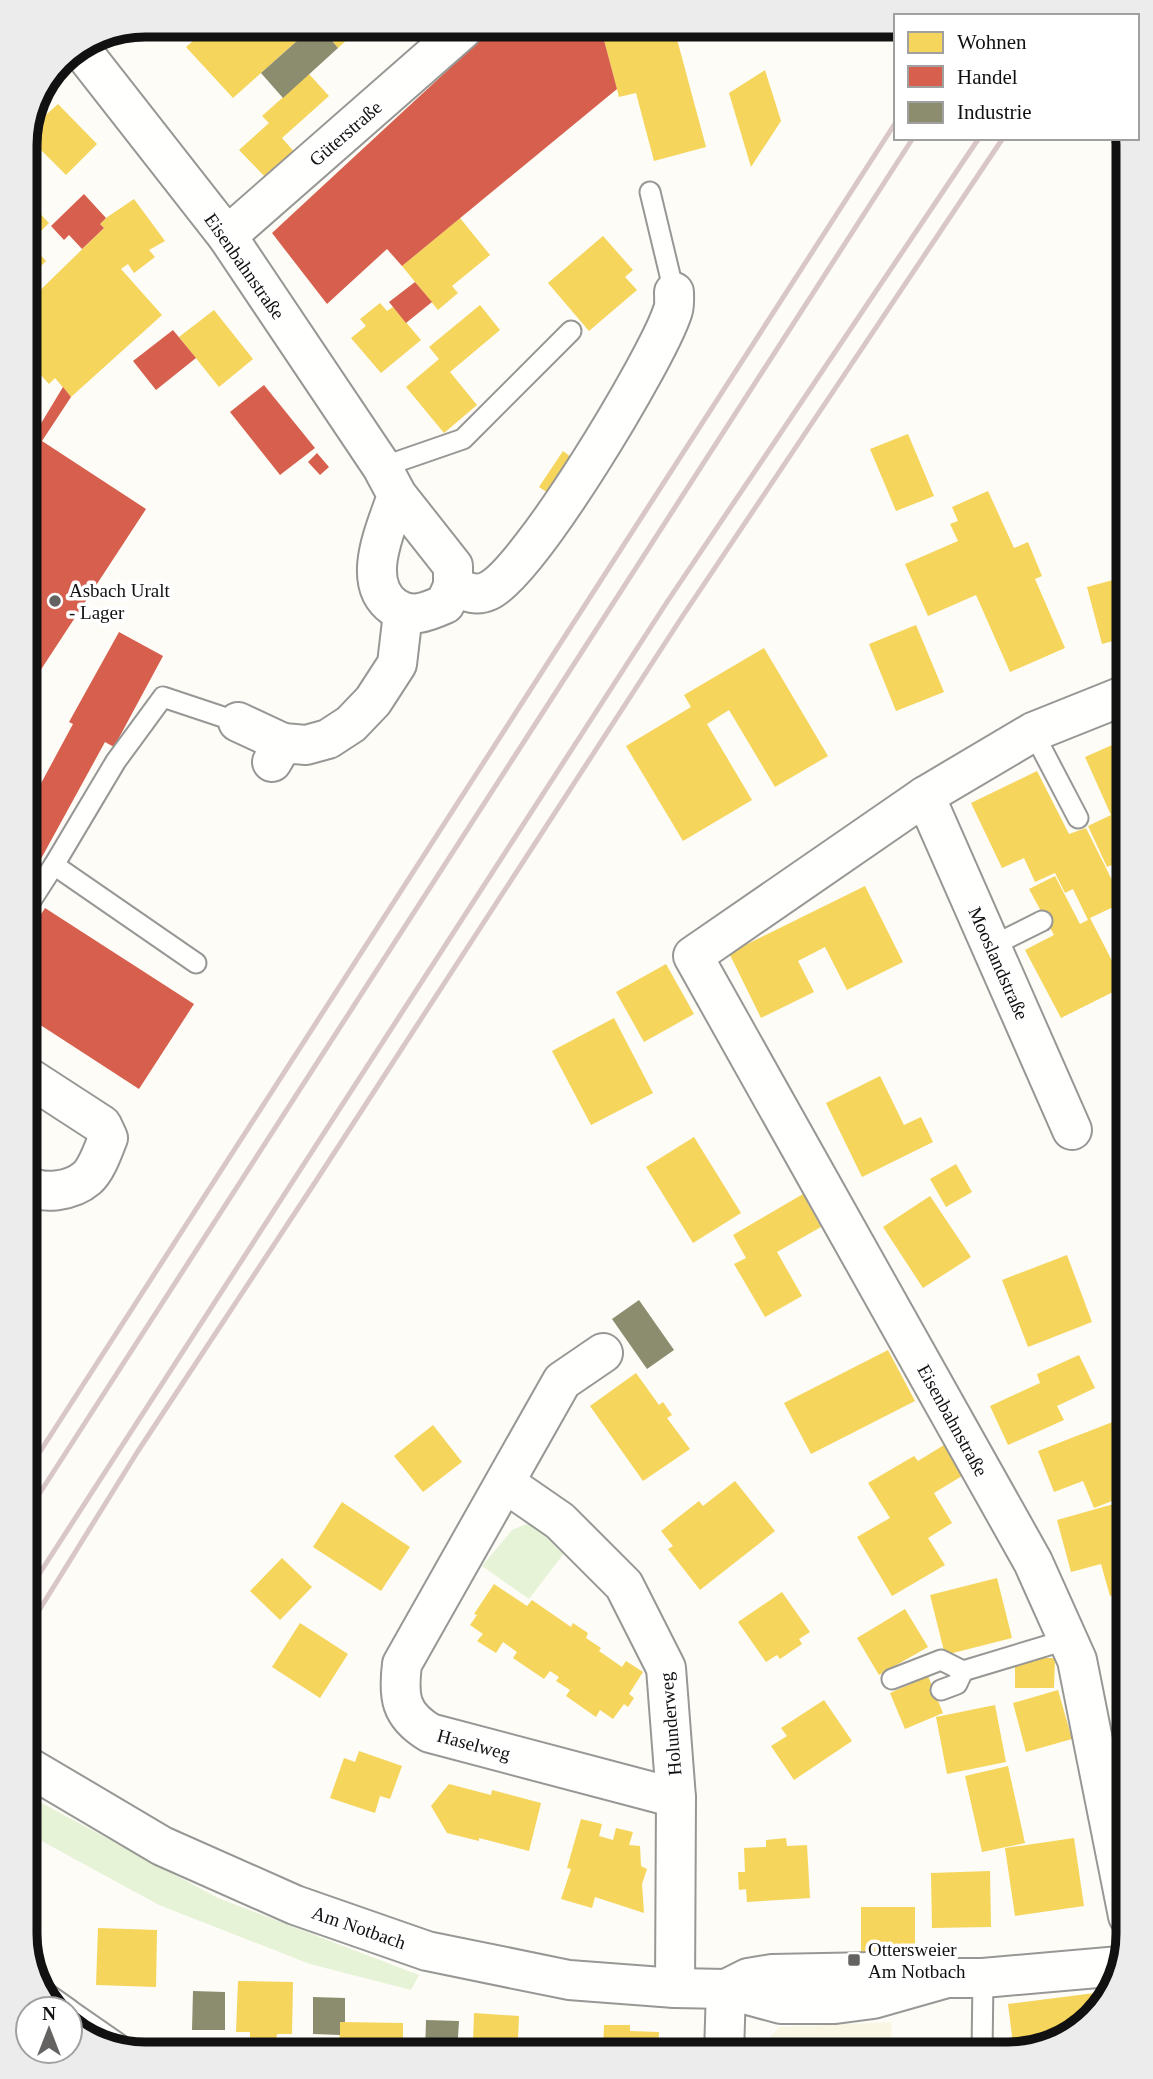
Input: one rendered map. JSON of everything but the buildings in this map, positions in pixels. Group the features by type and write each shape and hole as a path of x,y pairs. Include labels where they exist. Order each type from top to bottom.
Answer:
{"street":[{"name":"Güterstraße","path":"227,236 454,37"},
{"name":"Eisenbahnstraße","path":"85,55 227,236 389,481 453,566 453,586"},
{"path":"389,481 376,566 378,586 387,602 403,613 425,613 445,604 453,586 473,595 488,591 502,582 519,564 580,479 661,341 674,310 674,292"},
{"path":"238,722 278,752 328,739 351,724 373,701 397,664 403,613"},
{"path":"925,796 1033,732 1116,699"},
{"name":"Eisenbahnstraße","path":"925,796 693,956 1033,1562 1077,1660 1116,1852"},
{"name":"Mooslandstraße","path":"925,796 1072,1130"},
{"path":"37,1083 102,1125 108,1138 101,1156 87,1178 58,1192 37,1189"},
{"path":"505,1483 562,1381 603,1353"},
{"name":"Holunderweg","path":"505,1483 560,1521 624,1585 666,1668 676,1798 675,1988"},
{"name":"Haselweg","path":"505,1483 402,1664 399,1685 404,1707 412,1723 430,1733 676,1798"},
{"name":"Am Notbach","path":"37,1773 162,1846 295,1905 427,1951 569,1980 726,1989 781,2004 835,2004 873,1999 965,1978 1111,1967"},
{"path":"724,2042 726,1989"}],"lane":[{"path":"650,191 674,292"},
{"path":"389,481 463,439 571,331"},
{"path":"37,891 116,761 163,697 238,722"},
{"path":"1033,732 1078,818"},
{"path":"54,865 196,963"},
{"path":"992,946 1042,921"},
{"path":"892,1679 941,1660 963,1671 1069,1639"},
{"path":"941,1690 957,1684 963,1671"},
{"path":"965,1978 979,2042"},
{"path":"84,2019 107,2036"}],"shaded area":[{"path":"892,2022 891,2042 766,2042 779,2027"}],"green space":[{"path":"526,1524 544,1528 568,1548 529,1599 482,1566 512,1530"},
{"path":"37,1800 218,1898 419,1975 411,1990 310,1964 159,1905 37,1839"}],"railway":[{"path":"37,1456 894,125"},
{"path":"37,1497 912,140"},
{"path":"37,1577 667,602 978,140"},
{"path":"37,1614 138,1451 682,617 1002,140"}],"place":[{"name":"Asbach Uralt - Lager","path":"55,601"},
{"name":"Ottersweier Am Notbach","path":"854,1960"}]}
